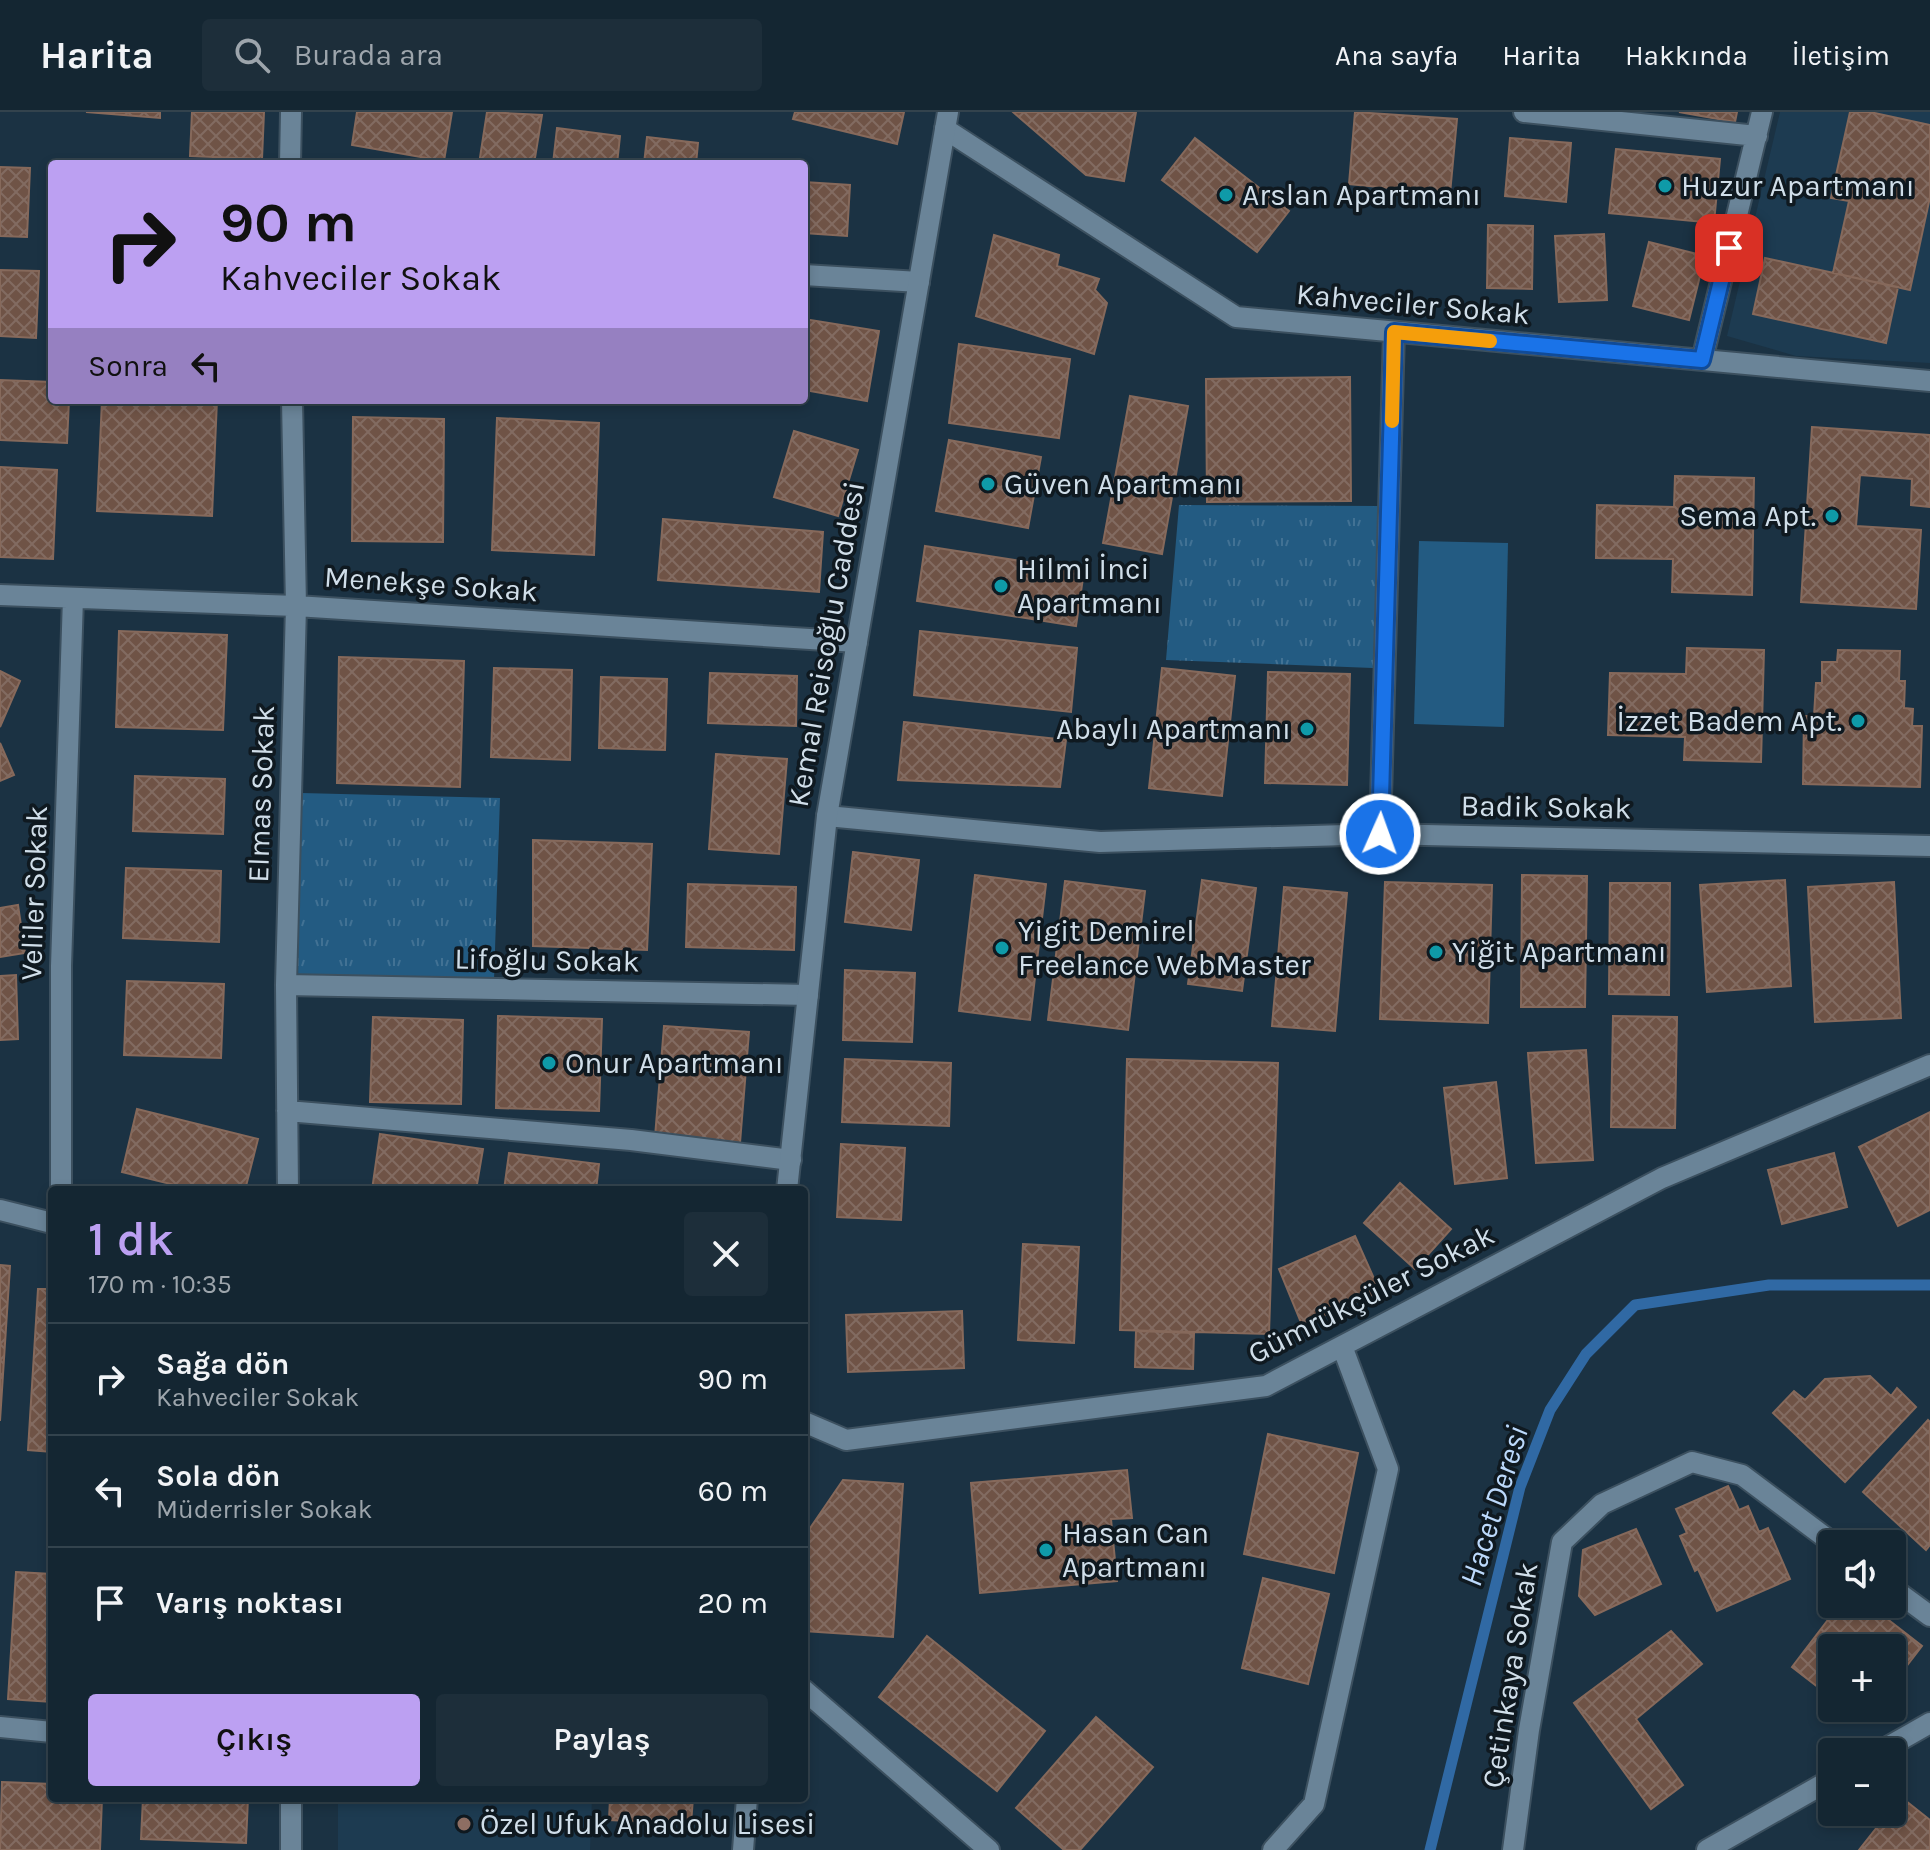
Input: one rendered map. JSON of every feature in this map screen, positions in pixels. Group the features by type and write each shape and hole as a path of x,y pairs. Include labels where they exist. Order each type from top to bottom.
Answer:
{"street":[{"path":"290,160 291,112"},
{"path":"1524,112 1757,136"},
{"path":"1702,360 1762,112"},
{"name":"Kemal Reisoğlu Caddesi","path":"788,1186 827,816 946,121"},
{"name":"Kahveciler Sokak","path":"946,121 1236,317 1930,381"},
{"path":"808,275 919,282"},
{"path":"1380,834 1394,332"},
{"name":"Elmas Sokak","path":"288,1186 286,985 296,606 292,404"},
{"name":"Menekşe Sokak","path":"0,595 296,606 857,642"},
{"name":"Veliler Sokak","path":"61,1186 61,966 73,598"},
{"name":"Badik Sokak","path":"827,816 1100,842 1380,834 1930,846"},
{"name":"Lifoğlu Sokak","path":"286,985 808,995"},
{"name":"Gümrükçüler Sokak","path":"808,1424 846,1440 1266,1386 1662,1178 1930,1065"},
{"path":"287,1111 631,1140 791,1160"},
{"path":"0,1210 48,1222"},
{"path":"1273,1850 1314,1804 1388,1469 1342,1346"},
{"name":"Çetinkaya Sokak","path":"1513,1850 1529,1730 1562,1542 1602,1504 1692,1462 1742,1475 1818,1532"},
{"path":"1906,1598 1930,1616"},
{"path":"808,1693 989,1850"},
{"path":"1904,1738 1930,1723"},
{"path":"0,1727 48,1732"},
{"path":"1712,1849 1818,1787"},
{"path":"291,1802 291,1850"},
{"path":"743,1850 747,1802"}],"shaded area":[{"path":"1780,112 1930,112 1930,363 1796,356 1727,336"},
{"name":"Özel Ufuk Anadolu Lisesi","path":"338,1802 592,1802 590,1850 338,1850"}],"green space":[{"path":"1179,505 1379,506 1373,668 1166,660"},
{"path":"1419,541 1508,543 1504,727 1414,724"},
{"path":"301,793 500,798 494,980 296,977"}],"building":[{"path":"86,112 160,112 160,118"},
{"path":"192,112 264,112 262,159 190,156"},
{"path":"357,112 452,112 444,160 352,145"},
{"path":"487,112 542,115 535,160 480,160"},
{"path":"795,112 904,112 897,144 793,119"},
{"path":"1013,112 1136,112 1124,181 1086,175"},
{"path":"1355,112 1457,119 1450,194 1349,184"},
{"path":"1679,112 1737,112 1735,122"},
{"path":"1850,112 1870,112 1930,125 1930,197 1910,290 1833,273 1849,201 1831,198"},
{"path":"557,128 620,136 617,160 553,160"},
{"path":"647,137 698,143 696,160 644,160"},
{"name":"Arslan Apartmanı","path":"1195,138 1289,211 1257,252 1162,180"},
{"path":"1510,138 1571,143 1566,202 1505,196"},
{"name":"Huzur Apartmanı","path":"1616,149 1720,159 1714,223 1609,213"},
{"path":"0,167 30,168 27,237 0,236"},
{"path":"808,182 850,185 847,236 808,233"},
{"path":"1488,225 1533,226 1532,289 1487,288"},
{"path":"1604,234 1607,300 1559,302 1555,236"},
{"path":"994,235 1059,255 1057,266 1099,279 1095,290 1107,303 1094,354 976,316"},
{"path":"1649,242 1705,256 1689,320 1633,306"},
{"path":"1765,258 1898,287 1886,343 1753,314"},
{"path":"0,270 39,271 36,338 0,336"},
{"path":"808,320 879,331 867,401 808,391"},
{"path":"959,344 1070,359 1059,438 949,423"},
{"path":"1350,377 1351,501 1207,502 1206,379"},
{"path":"0,380 48,382 48,404 69,404 67,443 0,440"},
{"path":"1130,396 1188,406 1162,554 1103,543"},
{"path":"102,404 217,404 212,516 97,511"},
{"path":"353,417 444,419 443,542 352,541"},
{"path":"497,418 599,423 594,555 492,550"},
{"name":"Sema Apt.","path":"1812,427 1930,435 1930,507 1911,505 1912,479 1860,475 1856,526 1921,530 1916,609 1801,602"},
{"path":"794,431 858,450 838,516 774,497"},
{"name":"Güven Apartmanı","path":"949,440 1041,457 1028,528 936,511"},
{"path":"0,467 57,470 53,559 0,557"},
{"path":"1675,476 1754,478 1752,595 1672,592 1673,559 1596,558 1597,505 1674,507"},
{"path":"663,519 823,532 819,592 658,580"},
{"name":"Hilmi İnci Apartmanı","path":"925,546 1084,571 1076,626 917,601"},
{"path":"119,631 227,635 223,730 116,727"},
{"path":"920,631 1077,648 1071,712 914,695"},
{"path":"1687,648 1764,650 1761,762 1684,760 1685,737 1608,735 1610,673 1686,674"},
{"name":"İzzet Badem Apt.","path":"1838,650 1900,651 1899,681 1905,681 1904,708 1913,709 1912,726 1922,726 1920,787 1803,784 1804,716 1814,716 1816,683 1822,683 1822,662 1837,662"},
{"path":"339,657 464,661 460,787 337,783"},
{"path":"494,668 572,670 570,760 491,757"},
{"path":"1162,668 1235,676 1222,796 1149,788"},
{"path":"0,671 20,681 0,727"},
{"name":"Abaylı Apartmanı","path":"1268,672 1350,674 1347,785 1265,783"},
{"path":"710,673 797,676 796,726 708,723"},
{"path":"601,677 667,679 665,750 599,748"},
{"path":"904,722 1066,740 1060,787 898,780"},
{"path":"0,743 14,775 0,781"},
{"path":"716,754 787,759 779,854 709,849"},
{"path":"135,776 225,779 223,834 133,831"},
{"path":"533,840 652,844 647,950 533,946"},
{"path":"853,852 919,860 911,930 845,922"},
{"path":"126,868 221,871 219,942 123,938"},
{"name":"Yigit Demirel Freelance WebMaster","path":"975,875 1046,884 1030,1020 959,1011"},
{"path":"1522,875 1587,876 1585,1007 1521,1007"},
{"path":"1202,880 1256,888 1242,991 1188,984"},
{"path":"1785,880 1791,986 1707,992 1700,885"},
{"path":"1065,881 1145,891 1128,1030 1048,1020"},
{"name":"Yiğit Apartmanı","path":"1385,882 1492,885 1488,1023 1380,1019"},
{"path":"1894,882 1901,1018 1815,1022 1808,887"},
{"path":"1610,883 1670,883 1669,995 1609,994"},
{"path":"688,884 796,887 794,950 686,947"},
{"path":"1284,887 1347,893 1335,1031 1272,1026"},
{"path":"18,905 25,953 0,957 0,908"},
{"path":"845,970 915,973 912,1042 843,1040"},
{"path":"16,975 18,1039 0,1040 0,976"},
{"path":"127,981 224,984 221,1058 124,1055"},
{"name":"Onur Apartmanı","path":"498,1016 602,1019 599,1111 496,1108"},
{"path":"1613,1016 1677,1017 1675,1128 1611,1127"},
{"path":"373,1017 463,1020 461,1104 370,1102"},
{"path":"664,1026 749,1032 740,1143 655,1137"},
{"path":"1586,1050 1593,1160 1536,1163 1528,1053"},
{"path":"845,1059 951,1063 949,1126 842,1122"},
{"path":"1127,1059 1278,1063 1269,1334 1120,1330"},
{"path":"1496,1082 1507,1178 1455,1184 1444,1088"},
{"path":"137,1109 258,1139 246,1186 179,1186 122,1172"},
{"path":"1930,1112 1930,1210 1898,1226 1859,1147"},
{"path":"380,1134 483,1149 477,1186 373,1186"},
{"path":"841,1144 905,1148 901,1220 837,1217"},
{"path":"509,1153 599,1164 596,1186 505,1186"},
{"path":"1834,1153 1847,1207 1782,1224 1768,1170"},
{"path":"1400,1183 1451,1229 1415,1269 1364,1223"},
{"path":"1355,1236 1380,1292 1302,1325 1279,1269"},
{"path":"1023,1244 1079,1247 1074,1343 1018,1340"},
{"path":"0,1265 10,1266 0,1421"},
{"path":"38,1289 48,1289 48,1452 28,1450"},
{"path":"962,1311 964,1368 848,1372 846,1315"},
{"path":"1136,1331 1194,1333 1193,1369 1135,1367"},
{"path":"1870,1376 1891,1396 1897,1388 1916,1407 1845,1482 1773,1413 1794,1391 1805,1400 1825,1379"},
{"path":"1928,1420 1930,1545 1926,1550 1863,1492"},
{"path":"1268,1434 1358,1453 1334,1573 1244,1554"},
{"name":"Hasan Can Apartmanı","path":"1127,1470 1132,1518 1111,1519 1117,1581 980,1593 971,1483"},
{"path":"843,1480 903,1484 893,1637 808,1631 808,1531"},
{"path":"1728,1486 1739,1510 1748,1506 1759,1532 1768,1528 1790,1579 1717,1611 1680,1536 1687,1533 1676,1509"},
{"path":"1636,1529 1661,1584 1595,1615 1579,1596 1583,1550"},
{"path":"16,1572 48,1574 48,1702 8,1699"},
{"path":"1263,1578 1329,1594 1308,1684 1242,1668"},
{"path":"1829,1618 1886,1618 1922,1646 1906,1667 1906,1634 1818,1634 1818,1687 1792,1667"},
{"path":"1671,1631 1702,1664 1636,1719 1683,1785 1651,1809 1574,1703"},
{"path":"927,1636 1045,1731 997,1791 879,1697"},
{"path":"1096,1717 1153,1767 1080,1850 1064,1850 1016,1808"},
{"path":"2,1782 48,1784 48,1802 102,1802 100,1850 0,1850"},
{"path":"1906,1801 1930,1820 1930,1850 1859,1850 1878,1826 1906,1826"},
{"path":"143,1802 248,1802 246,1843 141,1839"},
{"path":"610,1802 693,1802 691,1824 609,1820"}],"waterway":[{"name":"Hacet Deresi","path":"1430,1850 1520,1487 1550,1410 1586,1354 1635,1305 1769,1285 1930,1285"}],"slow traffic":[{"path":"1392,421 1394,332 1490,341"}],"place":[{"name":"Huzur Apartmanı","path":"1665,186"},
{"name":"Arslan Apartmanı","path":"1226,195"},
{"name":"Güven Apartmanı","path":"988,484"},
{"name":"Sema Apt.","path":"1832,516"},
{"name":"Hilmi İnci Apartmanı","path":"1001,586"},
{"name":"İzzet Badem Apt.","path":"1858,721"},
{"name":"Abaylı Apartmanı","path":"1307,729"},
{"name":"Yigit Demirel Freelance WebMaster","path":"1002,948"},
{"name":"Yiğit Apartmanı","path":"1436,952"},
{"name":"Onur Apartmanı","path":"549,1063"},
{"name":"Hasan Can Apartmanı","path":"1046,1550"},
{"name":"Özel Ufuk Anadolu Lisesi","path":"464,1824"}],"route":[{"path":"1380,834 1394,332 1702,360 1729,248"}]}
